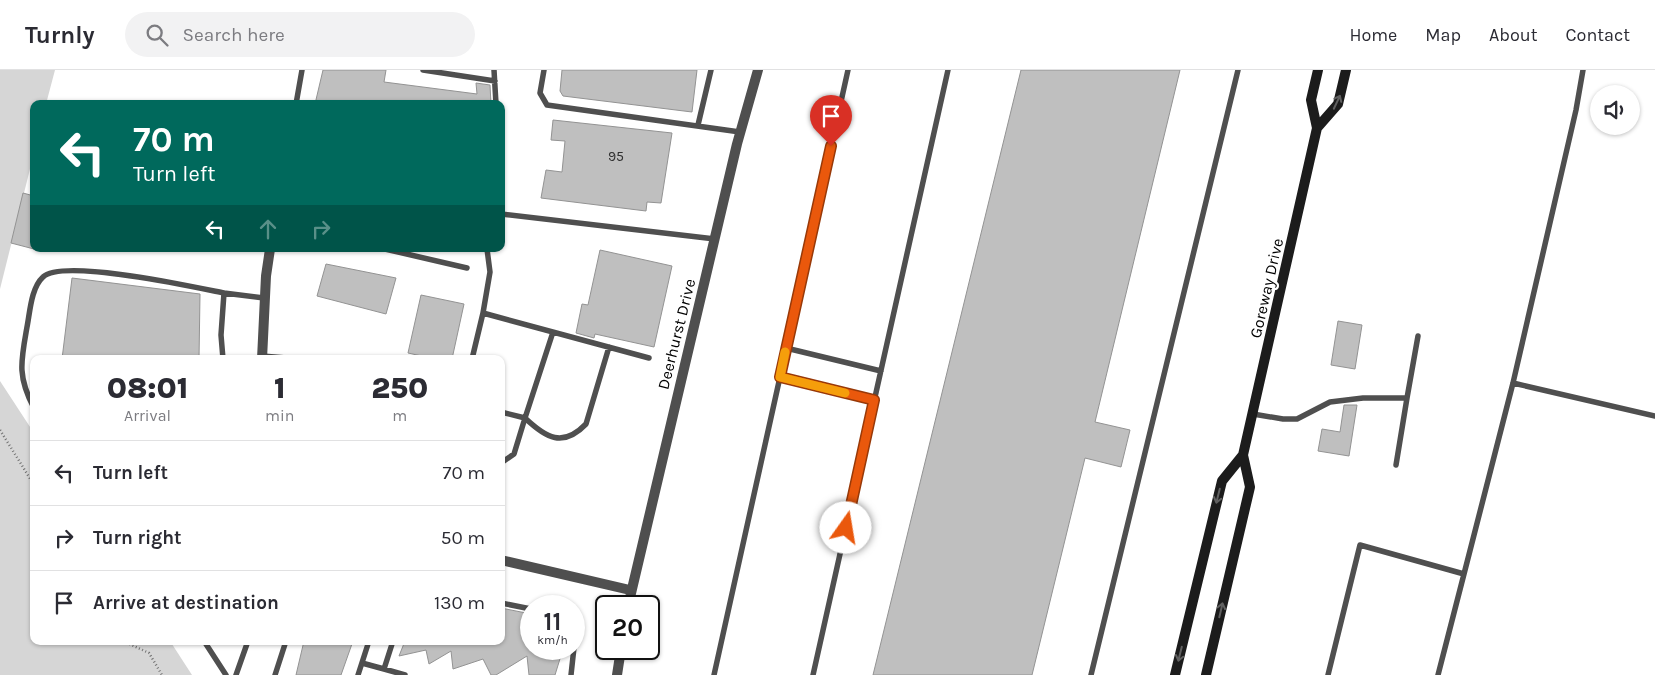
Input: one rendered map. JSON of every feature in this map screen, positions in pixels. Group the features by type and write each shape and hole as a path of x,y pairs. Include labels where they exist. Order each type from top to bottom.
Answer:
{"main road":[{"name":"Goreway Drive","path":"1206,675 1250,487 1243,455 1317,128 1311,100 1318,70"},
{"name":"Goreway Drive","path":"1317,128 1338,104 1346,70"},
{"name":"Goreway Drive","path":"1175,675 1222,481 1243,455"}],"street":[{"name":"Deerhurst Drive","path":"629,595 740,132 758,70"},
{"path":"262,355 264,298 270,252"},
{"path":"505,561 630,590"},
{"path":"617,675 619,660"}],"lane":[{"path":"297,100 302,70"},
{"path":"423,70 495,80"},
{"path":"494,70 496,100"},
{"path":"544,70 540,93 547,105 740,132"},
{"path":"698,125 711,70"},
{"path":"714,675 848,70"},
{"path":"813,675 948,70"},
{"path":"1091,675 1238,70"},
{"path":"1438,675 1513,383 1576,110 1583,70"},
{"path":"505,214 715,239"},
{"path":"398,252 467,268"},
{"path":"473,355 490,272 487,252"},
{"path":"30,399 24,386 20,365 35,291 42,277 52,271 77,270 164,280 224,293 264,298"},
{"path":"223,355 221,335 224,293"},
{"path":"483,313 649,358"},
{"path":"505,460 514,454 553,332"},
{"path":"1396,466 1418,336"},
{"path":"505,413 525,418 542,434 566,439 577,433 586,424 609,347"},
{"path":"786,348 881,371"},
{"path":"780,377 874,400"},
{"path":"1513,383 1655,416"},
{"path":"1252,414 1283,419 1297,419 1330,402 1363,398 1407,398"},
{"path":"1328,675 1360,545 1464,574"},
{"path":"505,605 520,607"},
{"path":"207,645 226,675"},
{"path":"236,675 247,645"},
{"path":"275,675 285,645"},
{"path":"358,675 368,645"},
{"path":"384,669 392,645"},
{"path":"571,675 573,660"},
{"path":"362,664 405,675"}],"path":[{"path":"0,430 30,479"},
{"path":"132,645 149,653 162,675"}],"shaded area":[{"path":"0,70 55,70 47,100 30,100 30,169 0,289"},
{"path":"0,381 30,427 30,645 173,645 192,675 0,675"}],"building":[{"path":"323,70 386,70 384,82 477,94 476,83 490,85 491,100 316,100"},
{"path":"562,70 697,70 692,112 563,96 560,91"},
{"path":"1021,70 1180,70 1095,422 1130,430 1121,467 1085,458 1032,675 873,675"},
{"path":"553,120 672,133 661,203 647,202 646,211 541,198 546,170 562,172 565,141 551,140"},
{"path":"23,193 30,195 30,248 11,243"},
{"path":"600,250 672,266 654,347 595,334 594,338 576,333 582,304 588,305"},
{"path":"326,264 396,278 386,314 317,296"},
{"path":"72,278 200,294 199,355 62,355"},
{"path":"421,295 464,304 453,355 417,355 408,353"},
{"path":"1338,321 1362,325 1355,369 1331,365"},
{"path":"1344,405 1357,405 1349,456 1318,451 1322,429 1340,432"},
{"path":"505,609 520,612 520,660 496,675 491,675 483,659 453,669 451,651 429,664 426,650 399,656 403,645 505,645"},
{"path":"303,645 352,645 341,675 296,675"},
{"path":"527,660 560,660 555,675 529,675"}],"slow traffic":[{"path":"785,352 780,377 845,393"}],"route":[{"path":"831,146 780,377 874,400 846,528"}]}
